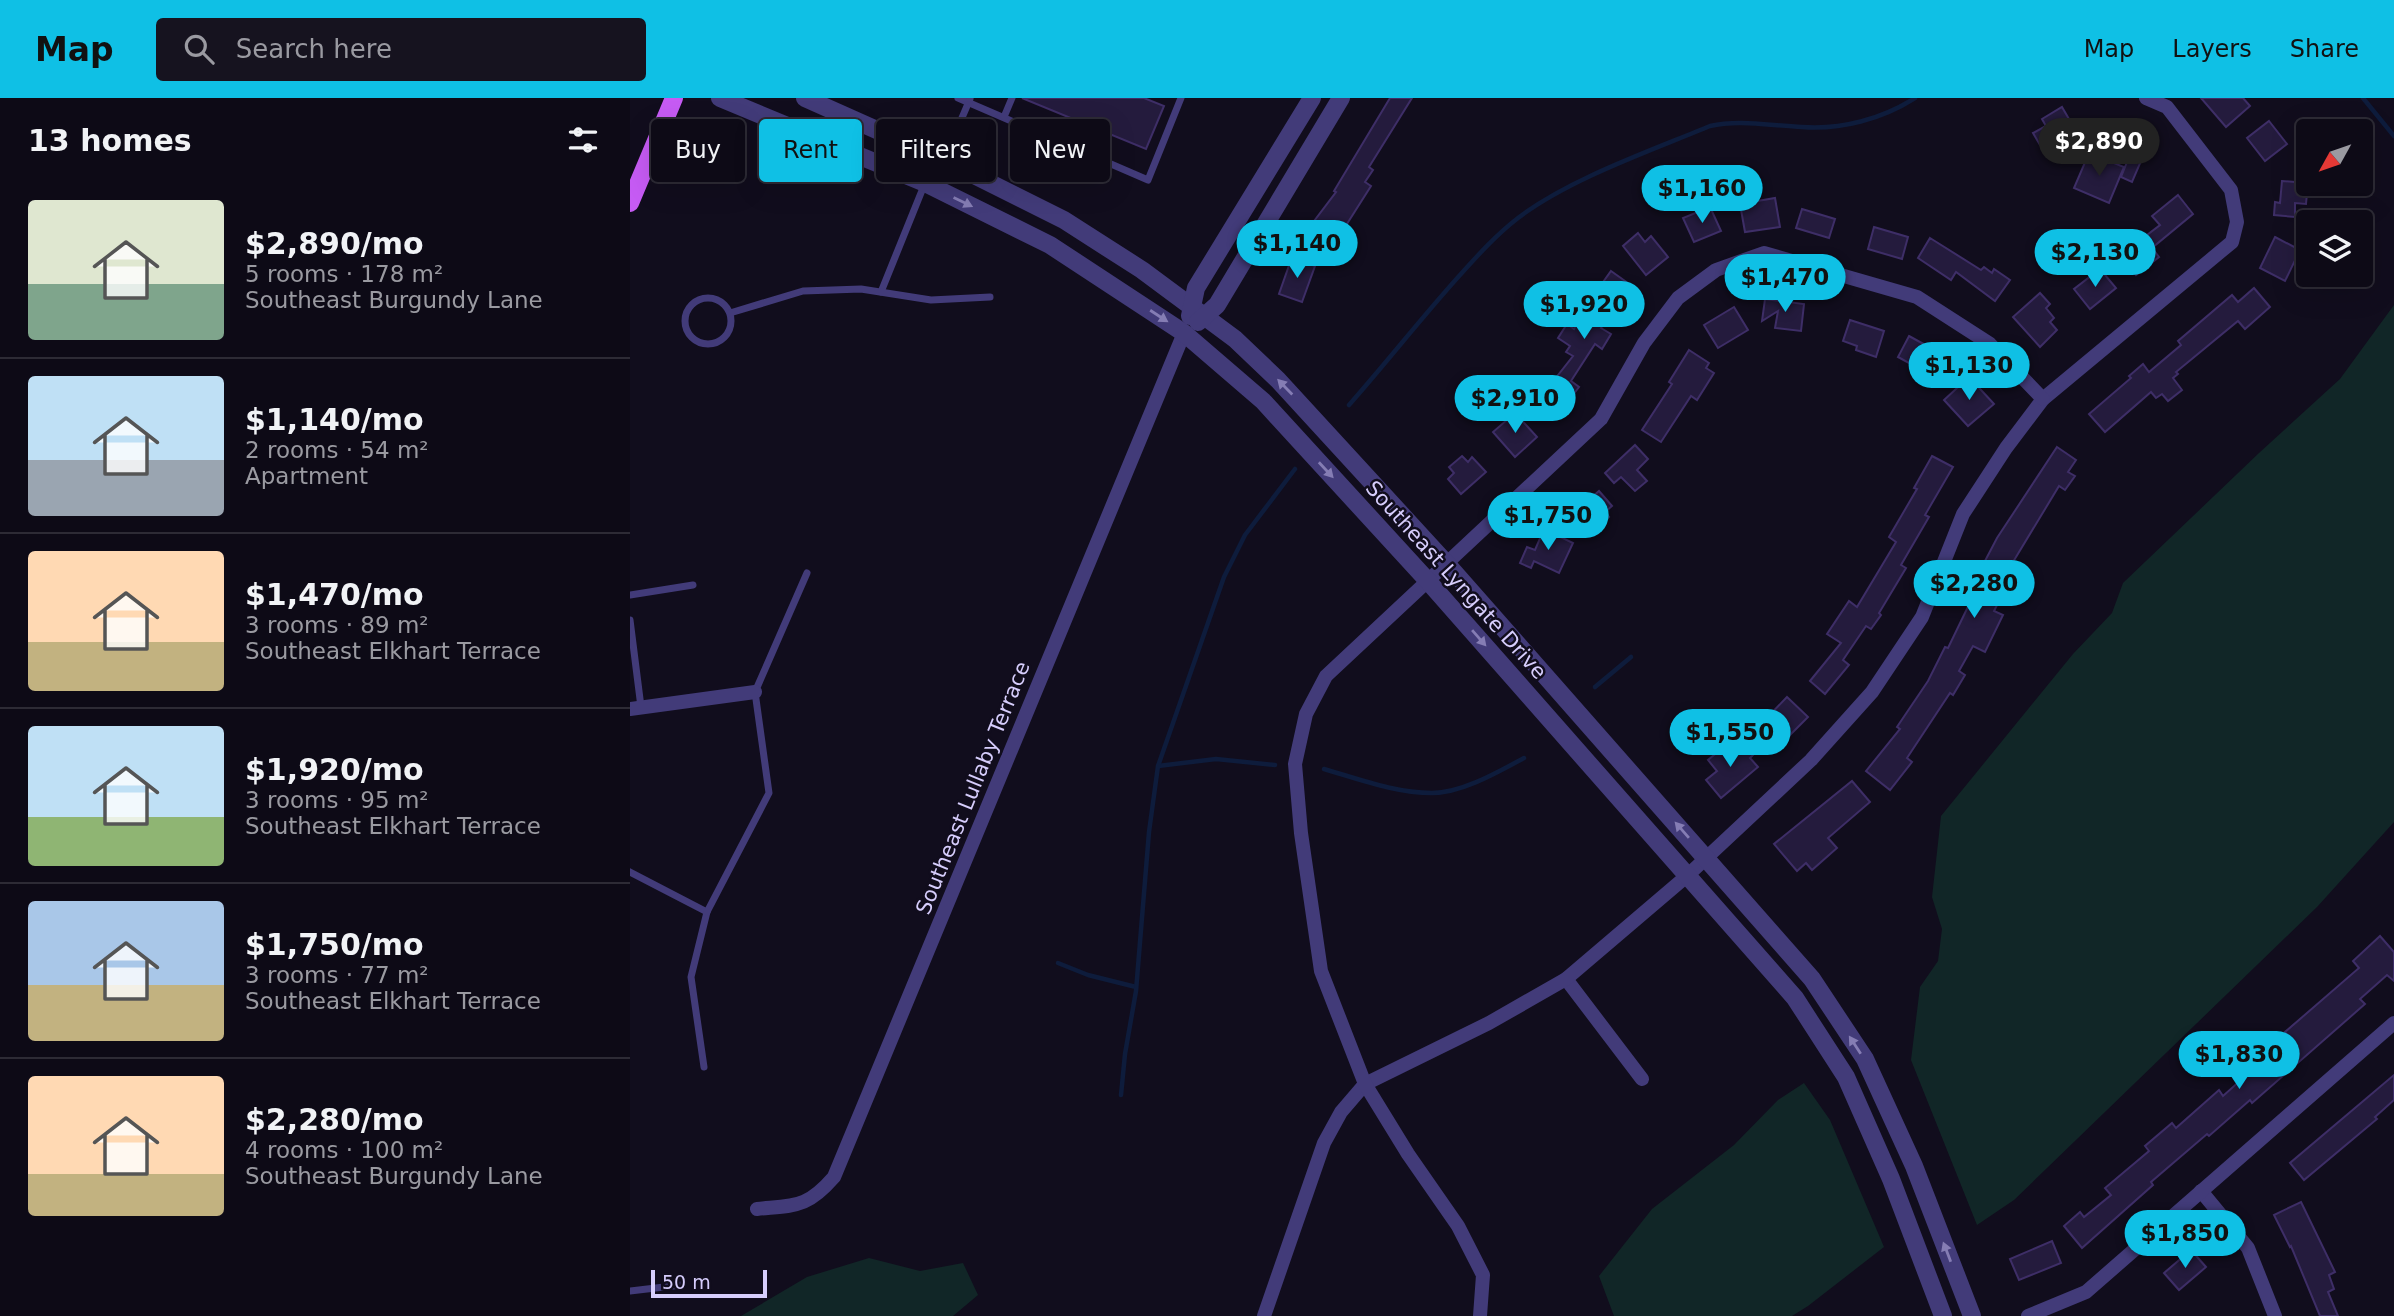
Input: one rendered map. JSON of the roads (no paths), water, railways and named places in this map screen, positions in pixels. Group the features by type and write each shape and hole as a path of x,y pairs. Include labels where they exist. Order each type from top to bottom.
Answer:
{"main road":[{"path":"630,203 674,98"}],"street":[{"name":"Southeast Lyngate Drive","path":"720,98 925,183 1050,245 1184,333 1262,401 1427,580 1795,998 1846,1077 1891,1179 1943,1316"},
{"name":"Southeast Lyngate Drive","path":"805,98 876,130"},
{"path":"1199,312 1196,288 1312,98"},
{"path":"1184,333 1199,312 1217,305 1341,98"},
{"path":"1264,1316 1324,1143 1341,1112 1365,1084 1489,1023 1566,979 1688,875 1811,760 1872,692 1922,617 1963,514 2006,448 2043,399 2232,242 2237,222 2231,190 2167,107 2146,98"},
{"path":"1298,121 1319,135"},
{"name":"Southeast Lyngate Drive","path":"988,182 1063,220 1142,270 1234,339 1278,380 1446,563 1812,979 1865,1059 1914,1166 1972,1316"},
{"path":"1480,1316 1483,1275 1458,1226 1408,1154 1365,1084 1321,971 1301,833 1295,764 1306,715 1326,676 1601,419 1644,344 1678,298 1716,270 1764,253 1917,297 1990,344 2043,399"},
{"name":"Southeast Lullaby Terrace","path":"757,1209 796,1205 817,1196 834,1177 1184,333"},
{"path":"635,709 755,692"},
{"path":"1566,979 1642,1079"},
{"path":"2028,1316 2045,1313 2086,1292 2394,1023"},
{"path":"2201,1191 2248,1248 2275,1316"}],"lane":[{"path":"958,98 969,100 1148,180 1181,98"},
{"path":"1004,117 1012,98"},
{"path":"961,119 969,100"},
{"path":"881,292 925,183"},
{"path":"730,313 803,291 861,289 931,300 990,297"},
{"path":"713,298 720,301 730,313 727,335 715,343 700,343 693,339 685,326 687,311 697,300 713,298"},
{"path":"704,1067 691,977 707,912 769,793 755,692 807,573"},
{"path":"630,595 693,585"},
{"path":"630,620 635,709"},
{"path":"630,872 707,912"},
{"path":"630,1291 681,1285"}],"waterway":[{"path":"1349,405 1488,245 1518,218 1561,191 1585,178 1710,126 1733,123 1817,127 1846,125 1889,112 1915,98"},
{"path":"2363,98 2394,136"},
{"path":"1121,1095 1136,991 1149,832 1158,766 1224,577 1245,535 1295,469"},
{"path":"1595,687 1631,657"},
{"path":"1324,769 1391,788 1432,793 1467,786 1524,758"},
{"path":"1158,766 1216,759 1275,765"},
{"path":"1058,963 1088,975 1136,987"}]}
